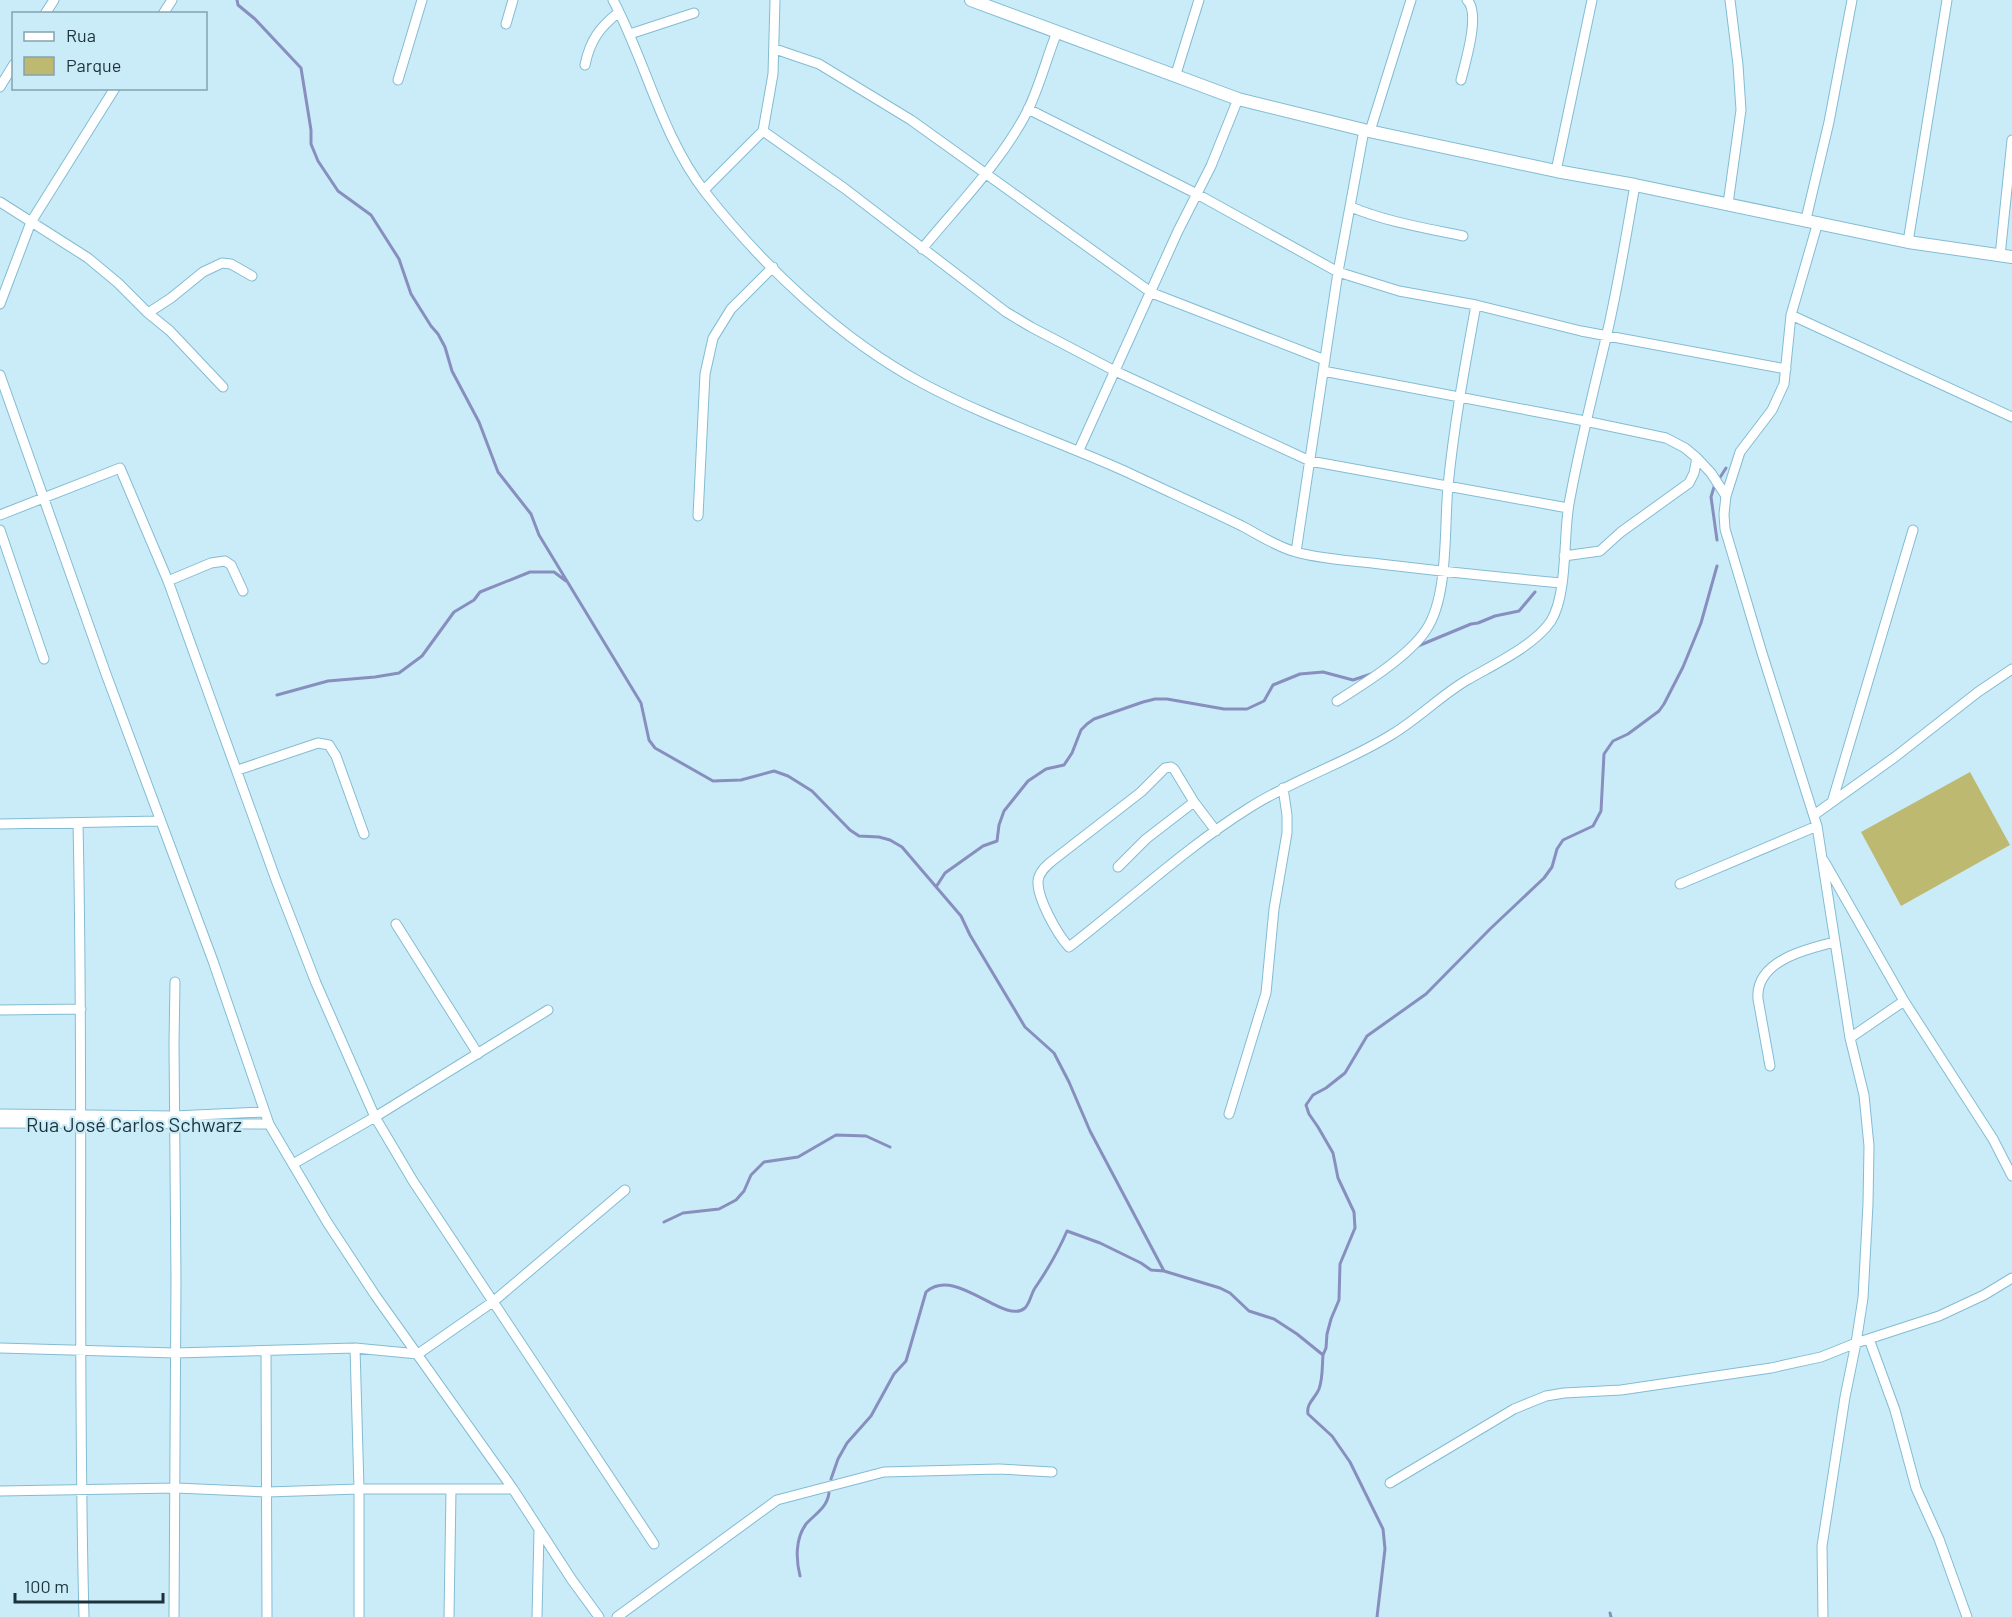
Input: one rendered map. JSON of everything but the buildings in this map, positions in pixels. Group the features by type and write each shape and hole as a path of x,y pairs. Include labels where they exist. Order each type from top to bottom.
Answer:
{"street":[{"path":"398,80 422,0"},
{"path":"506,24 513,0"},
{"path":"613,0 630,34 665,123 704,190 773,267 832,323 886,362 924,384 1014,426 1078,450 1296,552 1442,572 1561,583"},
{"path":"704,190 764,131 773,74 775,0"},
{"path":"971,0 1238,99 1556,171 1635,185 1908,242 2006,256 2012,140"},
{"path":"1175,77 1199,0"},
{"path":"1296,552 1338,272 1367,130 1405,26 1412,0"},
{"path":"1461,81 1473,18 1471,4 1467,0"},
{"path":"1556,171 1592,0"},
{"path":"1728,204 1741,110 1730,0"},
{"path":"1823,1617 1822,1557 1825,1526 1863,1298 1869,1146 1864,1095 1850,1038 1817,826 1725,529 1724,514 1726,496 1740,452 1780,396 1786,369 1791,315 1812,221 1852,0"},
{"path":"1908,242 1947,0"},
{"path":"585,65 588,48 599,29 619,12"},
{"path":"630,34 694,13"},
{"path":"922,249 1000,154 1028,109 1057,32"},
{"path":"775,49 807,59 831,71 911,120 1152,293 1325,360"},
{"path":"0,87 12,67"},
{"path":"0,304 31,222 114,90"},
{"path":"1078,450 1211,166 1238,99"},
{"path":"1028,109 1197,194 1338,272 1399,291 1476,304 1607,336 1786,369"},
{"path":"764,131 844,188 1006,312 1115,371 1310,461 1568,508"},
{"path":"1216,831 1194,802 1174,769 1165,768 1141,792 1042,871 1038,883 1049,918 1069,947 1131,899 1157,875 1246,809 1390,735 1464,682 1535,639 1550,622 1555,612 1561,583 1568,508 1585,421 1607,336 1635,185"},
{"path":"0,202 96,265 170,331 223,387"},
{"path":"1351,207 1383,219 1463,236"},
{"path":"148,313 203,272 222,262 231,264 252,276"},
{"path":"698,516 705,374 713,338 731,309 773,267"},
{"path":"1337,701 1380,673 1426,631 1434,615 1440,594 1448,487 1460,398 1476,304"},
{"path":"1791,315 2012,417"},
{"path":"1323,371 1666,438 1685,448 1697,458 1726,496"},
{"path":"0,375 160,821 213,961 269,1124 327,1222 375,1294 513,1489 539,1532 599,1617"},
{"path":"1564,556 1600,551 1621,532 1689,483 1697,458"},
{"path":"0,514 120,468 168,581 276,880 316,983 375,1117 413,1181 654,1544"},
{"path":"0,530 44,659"},
{"path":"1833,799 1913,530"},
{"path":"168,581 211,563 225,561 231,565 243,591"},
{"path":"1814,815 2012,669"},
{"path":"238,770 318,743 329,745 336,756 364,834"},
{"path":"1229,1114 1266,993 1274,909 1287,833 1283,788"},
{"path":"1118,867 1146,839 1194,802"},
{"path":"0,824 160,821"},
{"path":"78,824 81,1009 81,1490 84,1617"},
{"path":"1680,884 1817,826"},
{"path":"1822,856 1904,1001 1993,1139 2012,1176"},
{"path":"396,924 478,1054"},
{"path":"1770,1066 1757,992 1761,979 1769,970 1790,957 1835,942"},
{"path":"174,1617 175,982"},
{"path":"1850,1038 1904,1001"},
{"path":"0,1010 81,1009"},
{"path":"293,1164 375,1117 548,1010"},
{"name":"Rua José Carlos Schwarz","path":"174,1121 264,1112"},
{"name":"Rua José Carlos Schwarz","path":"0,1114 81,1119 269,1124"},
{"name":"Rua José Carlos Schwarz","path":"0,1123 81,1119"},
{"path":"0,1348 175,1353 355,1348 418,1353 494,1301 625,1190"},
{"path":"1390,1483 1514,1409 1546,1396 1621,1389 1771,1368 1821,1357 1939,1316 1984,1295 2012,1278"},
{"path":"1869,1339 1895,1410 1917,1488 1939,1539 1967,1617"},
{"path":"355,1348 359,1489 359,1617"},
{"path":"266,1351 267,1617"},
{"path":"617,1617 777,1500 804,1491 884,1472 999,1469 1052,1472"},
{"path":"0,1491 176,1488 267,1492 359,1489 513,1489"},
{"path":"448,1617 451,1490"},
{"path":"537,1617 539,1532"}],"green space":[{"path":"1970,772 2010,845 1901,906 1861,832"}],"waterway":[{"path":"237,0 238,5 255,19 301,68 311,130 311,144 318,161 338,191 371,215 399,259 411,294 445,347 452,371 479,422 498,472 531,514 539,535 641,703 649,740 655,748 713,781 741,780 774,771 788,776 812,791 850,830 859,836 879,837 902,847 961,916 1025,1027 1054,1053 1090,1131 1164,1271"},
{"path":"1717,540 1711,497 1714,487 1726,468"},
{"path":"1323,1355 1331,1319 1339,1300 1340,1264 1355,1228 1354,1212 1338,1178 1333,1153 1306,1105 1313,1095 1345,1073 1367,1036 1426,994 1544,878 1552,867 1557,849 1563,840 1593,826 1601,811 1604,754 1613,741 1628,734 1659,711 1664,704 1683,667 1701,623 1717,566"},
{"path":"277,695 328,681 399,673 422,656 454,612 474,600 480,592 530,572 554,572 566,581"},
{"path":"1418,646 1471,624 1519,611 1535,592"},
{"path":"936,887 945,873 983,846 997,841 1004,811 1028,781 1046,769 1064,765 1072,753 1081,730 1094,719 1155,699 1224,709 1247,709 1264,701 1273,685 1300,674 1323,672 1353,680 1371,674"},
{"path":"664,1222 683,1213 719,1209 736,1200 744,1191 751,1175 764,1162 798,1157 836,1135 866,1136 890,1147"},
{"path":"831,1479 847,1443 871,1416 894,1374 906,1361 926,1292 938,1286 951,1286 965,1290 1005,1309 1016,1311 1025,1308 1067,1231 1100,1243 1151,1270 1164,1271 1220,1288 1230,1293 1249,1311 1274,1319 1323,1355 1320,1385 1310,1404 1308,1414 1332,1436 1350,1462 1383,1529 1385,1549 1377,1617"},
{"path":"800,1576 797,1556 802,1530 823,1507 829,1493"},
{"path":"1610,1613 1611,1617"}]}
